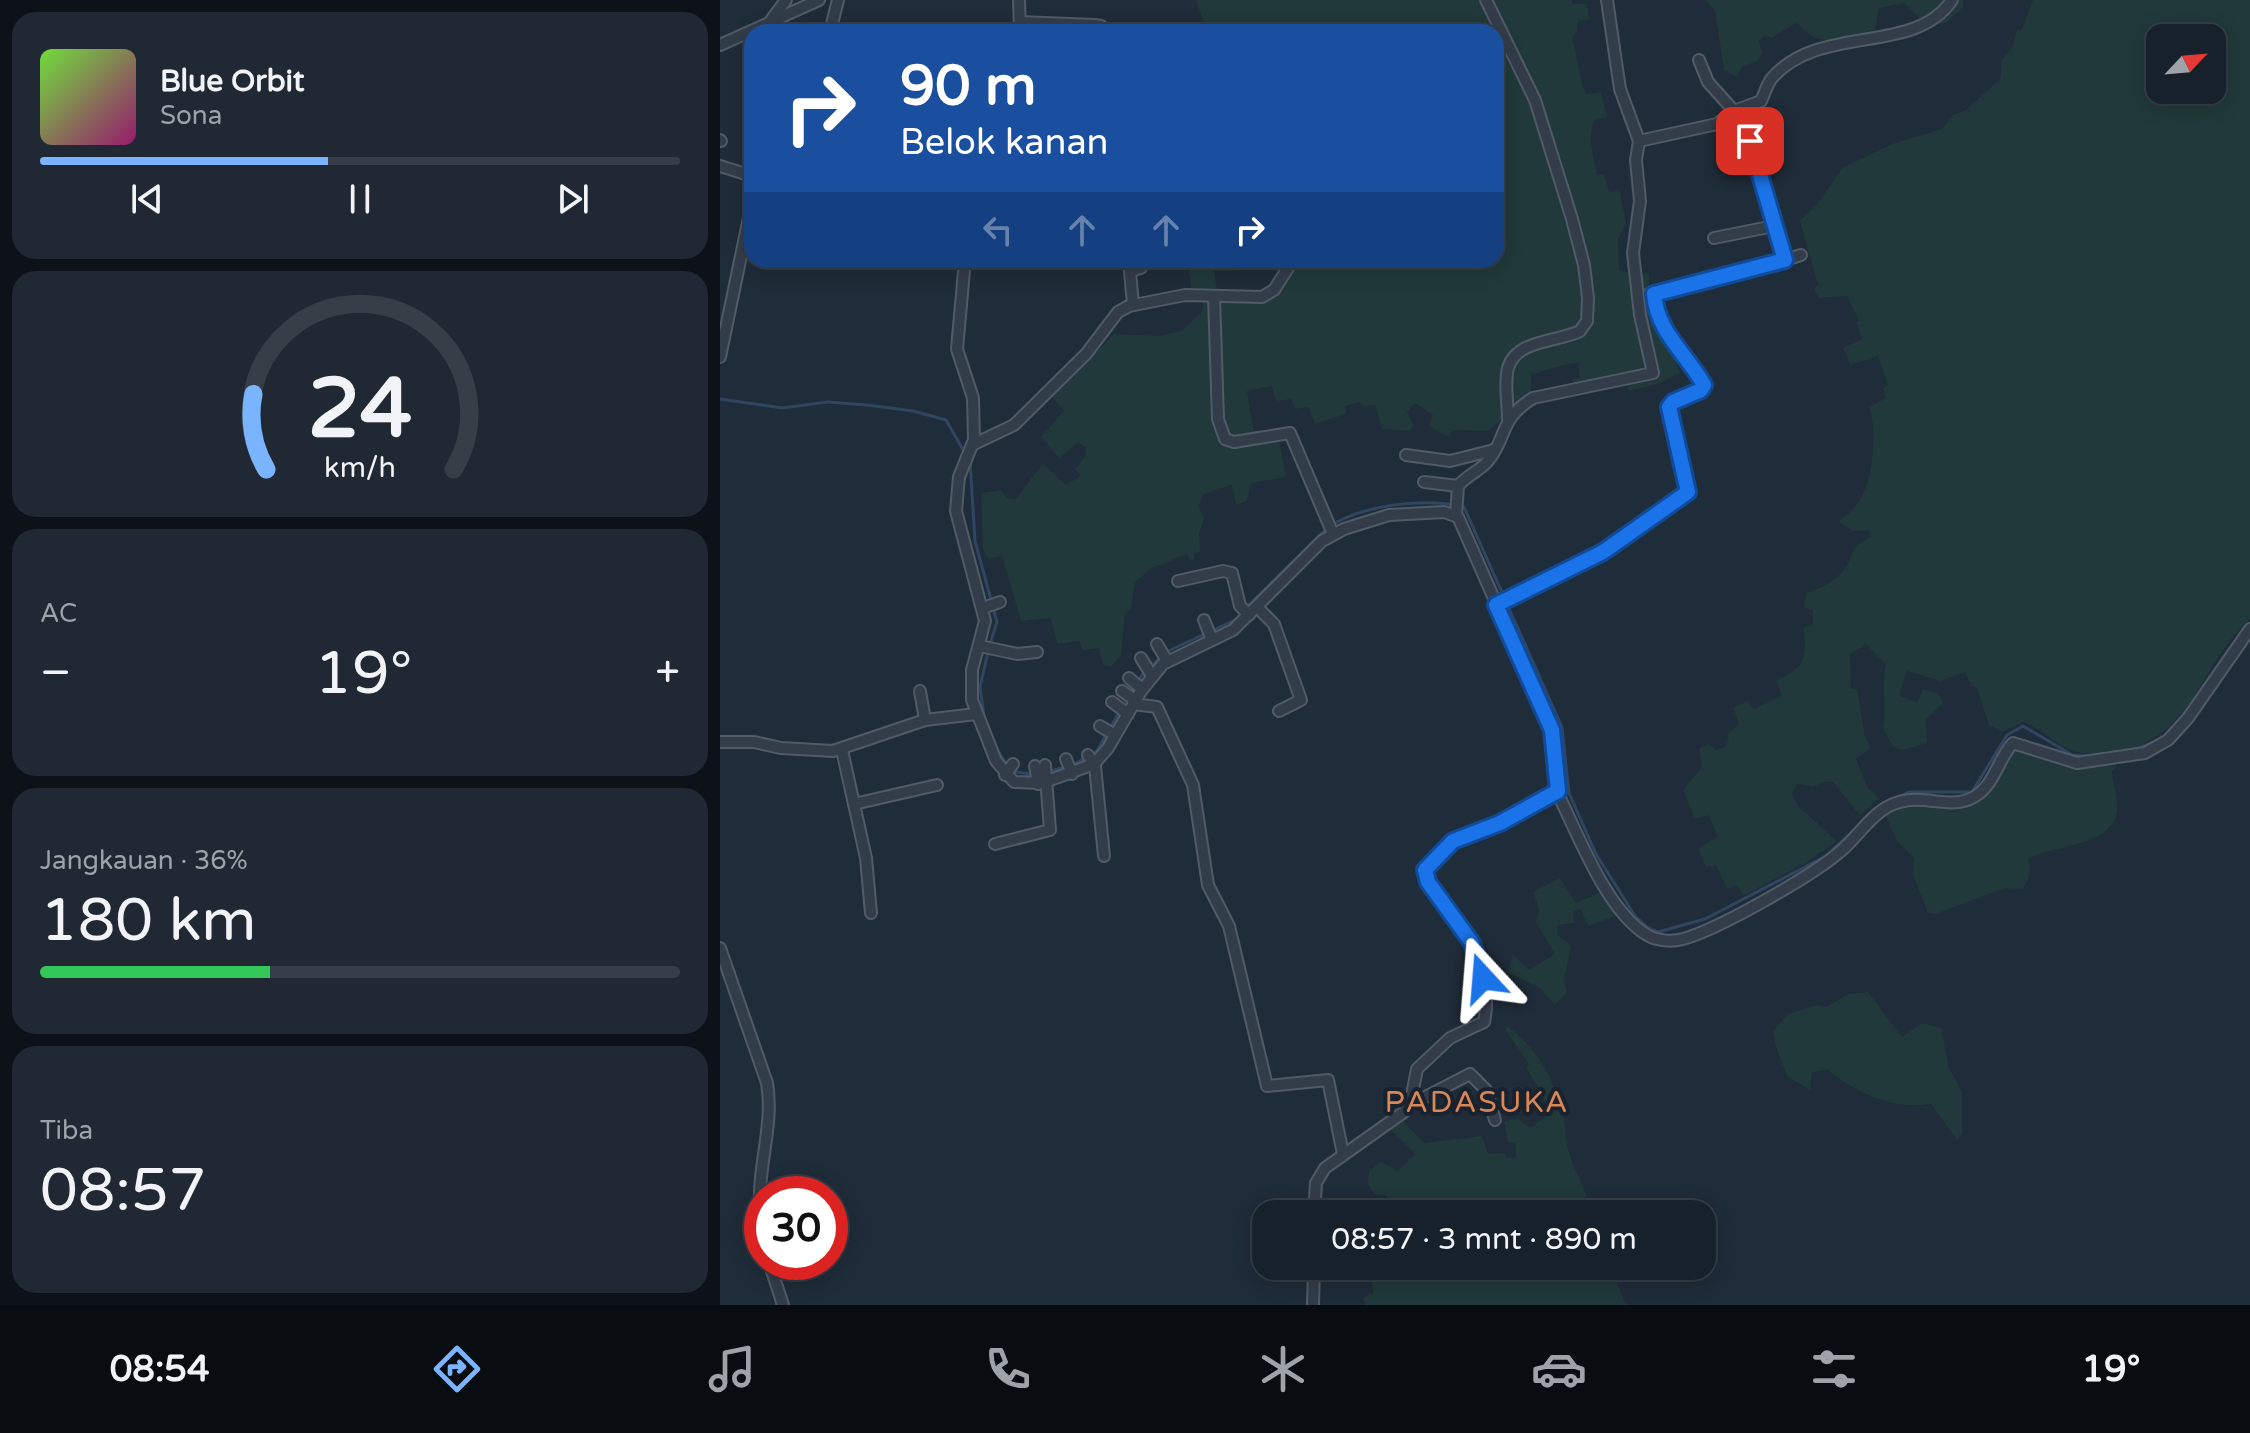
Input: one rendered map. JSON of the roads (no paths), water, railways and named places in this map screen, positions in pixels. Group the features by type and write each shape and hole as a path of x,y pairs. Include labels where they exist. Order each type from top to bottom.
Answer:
{"street":[{"path":"769,23 786,0"},
{"path":"769,23 819,0"},
{"path":"832,24 838,0"},
{"path":"1019,0 1020,24"},
{"path":"1498,0 1488,4 1498,24"},
{"path":"1424,482 1458,486 1487,462 1508,420 1533,398 1653,373 1640,315 1633,253 1640,201 1636,160 1639,141 1620,89 1607,0"},
{"path":"1639,141 1717,124 1734,111 1761,101 1770,80 1801,54 1841,41 1912,29 1938,17 1952,0"},
{"path":"720,45 744,34"},
{"path":"1504,37 1535,100 1584,265 1588,298 1587,321 1580,331 1530,346 1516,356 1508,369 1508,420"},
{"path":"1699,60 1708,82 1734,111"},
{"path":"1717,124 1731,135 1752,143 1785,260"},
{"path":"720,166 744,174"},
{"path":"1714,238 1774,226"},
{"path":"720,357 744,242"},
{"path":"1639,295 1654,294 1801,255"},
{"path":"964,268 957,349 973,398 970,448 963,463 956,511 992,605 985,630 986,647 970,684 976,714 1021,785 1041,773 1091,759"},
{"path":"1133,305 1130,271 1141,268"},
{"path":"970,448 1014,425 1086,354 1118,312 1133,305 1185,295 1262,297 1274,290 1288,268"},
{"path":"1497,605 1603,552 1688,492 1669,407 1673,402 1701,390 1704,385 1661,325 1655,313 1654,294"},
{"path":"1214,296 1218,419 1225,439 1234,442 1290,433 1330,528"},
{"path":"1406,455 1440,461 1494,450"},
{"path":"1458,486 1457,508 1552,730 1557,792 1582,844 1631,921 1658,940 1682,939 1789,885 1842,851 1887,807 1909,798 1960,802 1974,797 1987,785 2002,754 2013,743 2077,763 2145,753 2168,740 2188,718 2250,629"},
{"path":"1104,856 1091,759 1146,667 1162,652 1208,629 1233,630 1248,610 1316,547 1330,528 1389,515 1444,512 1457,508"},
{"path":"1178,581 1229,572 1248,610 1274,624 1301,698 1301,702 1279,711"},
{"path":"986,647 1017,654 1037,652"},
{"path":"920,691 925,720"},
{"path":"1125,702 1157,707 1193,785 1208,885 1229,926 1267,1086 1328,1080 1343,1154"},
{"path":"720,742 842,750 925,720 976,714"},
{"path":"842,750 866,858 871,913"},
{"path":"995,844 1048,832 1041,773"},
{"path":"854,804 937,785"},
{"path":"1410,1105 1417,1069 1450,1038 1482,1025 1486,1018 1479,958 1462,928 1428,882 1425,870 1453,841 1500,823 1532,802 1557,792"},
{"path":"720,948 767,1083 770,1102 760,1176"},
{"path":"1315,1200 1316,1183 1325,1168 1410,1105 1470,1074 1486,1090 1495,1120"},
{"path":"775,1280 783,1305"},
{"path":"1313,1305 1314,1280"}],"waterway":[{"path":"720,399 782,408 828,402 913,411 946,420 966,455"},
{"path":"970,461 975,541 997,622 990,644"},
{"path":"1333,524 1380,507 1415,503 1464,507 1504,597"},
{"path":"1247,607 1327,528"},
{"path":"1507,604 1562,727 1569,793 1596,854 1635,916 1647,927 1658,932 1705,919 1826,856 1859,825"},
{"path":"1150,667 1166,652 1237,619 1242,613"},
{"path":"2222,661 2250,624"},
{"path":"985,723 980,687 988,652"},
{"path":"1130,692 1144,672"},
{"path":"1111,727 1119,712"},
{"path":"1894,799 1909,792 1972,792 2007,735 2023,726 2072,755 2090,756"},
{"path":"1073,765 1097,751 1107,733"},
{"path":"2132,750 2155,742"},
{"path":"996,748 1007,765"},
{"path":"1050,771 1066,767"},
{"path":"1012,771 1035,775"}],"district":[{"name":"PADASUKA","path":"1477,1102"}]}
